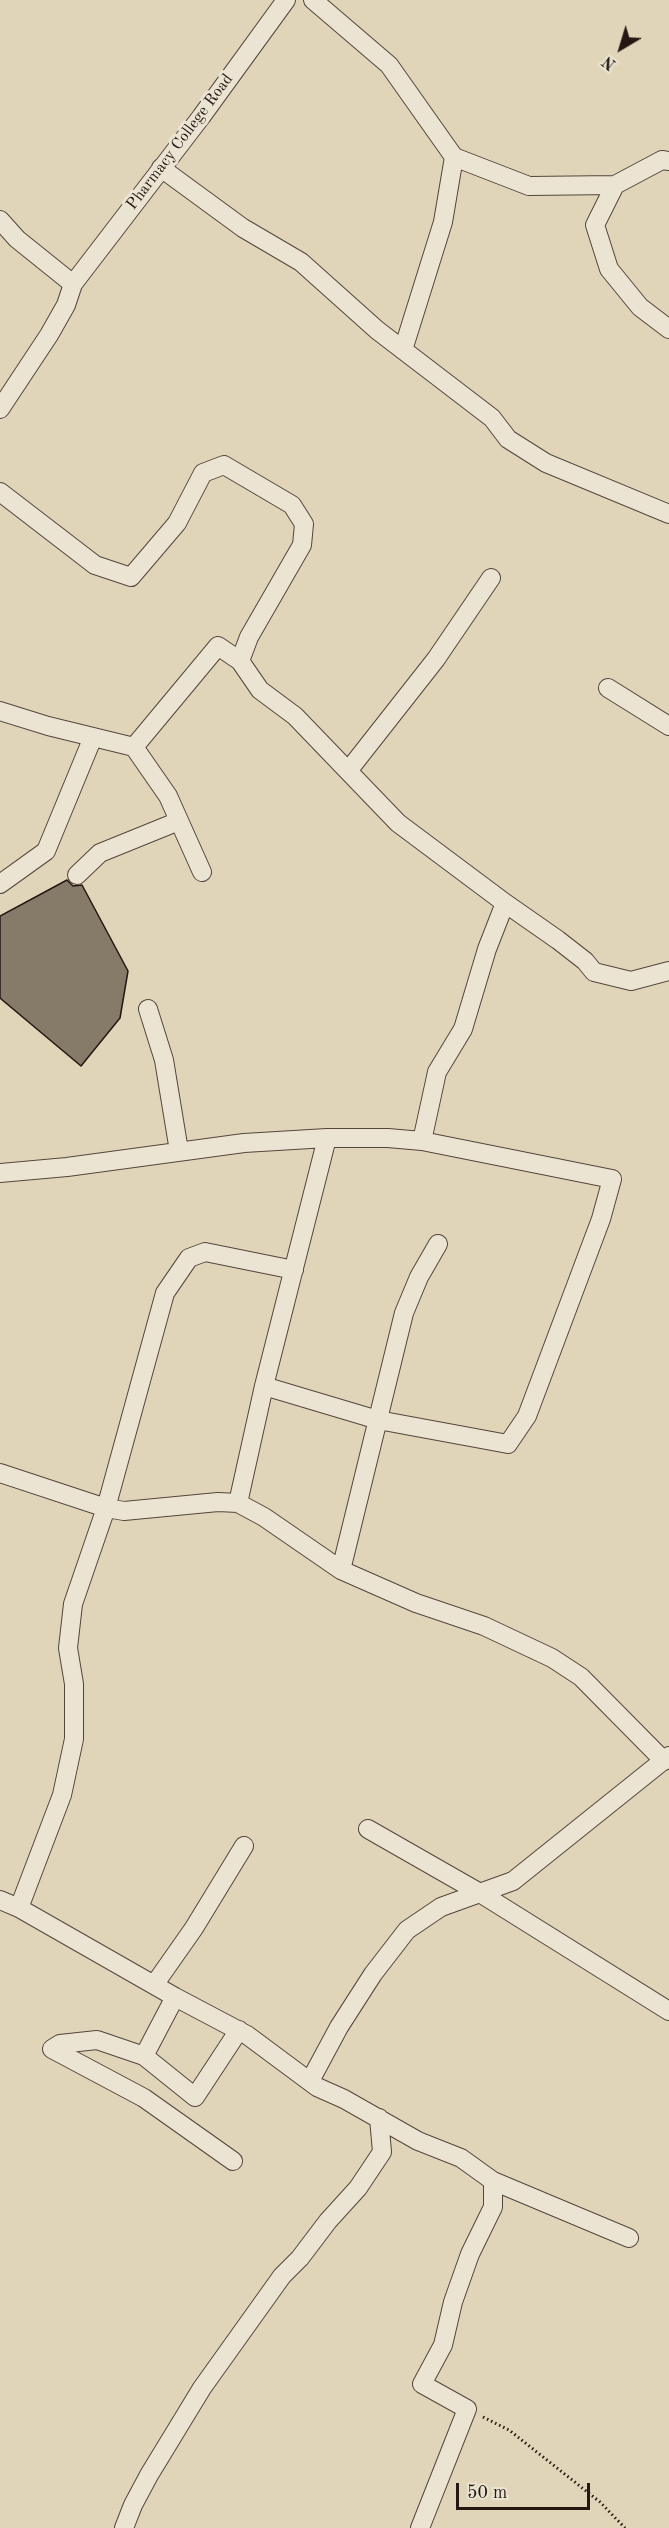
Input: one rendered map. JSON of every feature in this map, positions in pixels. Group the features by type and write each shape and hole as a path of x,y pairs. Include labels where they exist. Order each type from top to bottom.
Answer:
{"street":[{"name":"Pharmacy College Road","path":"0,409 55,325 66,305 73,284 286,0"},
{"path":"313,0 389,65 454,157 529,186 615,185 662,160 669,161"},
{"path":"403,350 443,222 454,157"},
{"path":"161,168 243,228 301,262 377,330 492,418 508,439 546,463 669,514"},
{"path":"615,185 595,225 609,269 640,307 669,328"},
{"path":"0,220 17,239 73,284"},
{"path":"0,492 95,565 131,577 177,523 203,473 224,465 292,505 304,524 302,544 249,637 240,662"},
{"path":"348,771 436,659 491,578"},
{"path":"134,747 218,646 240,662 260,690 295,716 398,823 558,940 585,961 594,972 631,981 669,971"},
{"path":"608,688 669,726"},
{"path":"0,711 134,747 168,796 202,872"},
{"path":"0,884 46,851 93,737"},
{"path":"76,875 100,853 179,821"},
{"path":"422,1141 437,1072 463,1029 487,949 505,903"},
{"path":"148,1009 164,1060 179,1151"},
{"path":"238,1503 264,1386 327,1138"},
{"path":"0,1173 67,1167 244,1143 327,1138 388,1138 422,1141 612,1179 601,1219 527,1416 508,1444 378,1420 264,1386"},
{"path":"341,1570 404,1313 419,1277 438,1245"},
{"path":"19,1908 62,1796 74,1739 75,1684 68,1648 73,1604 106,1508 165,1293 189,1258 205,1252 294,1270"},
{"path":"0,1473 106,1508 124,1511 218,1502 238,1503 264,1517 341,1570 416,1603 484,1626 552,1658 581,1677 666,1759 513,1881 441,1907 407,1930 373,1974 339,2027 310,2081"},
{"path":"368,1829 480,1893 669,2011"},
{"path":"154,1984 194,1928 244,1846"},
{"path":"0,1900 19,1908 175,1997 239,2030 317,2087 344,2099 418,2141 461,2158 493,2181 629,2238"},
{"path":"144,2056 175,1997"},
{"path":"232,2161 144,2098 52,2049 60,2044 97,2040 144,2056 195,2097 239,2030"},
{"path":"124,2528 149,2475 202,2388 282,2276 300,2258 328,2221 358,2188 382,2152 379,2118"},
{"path":"420,2528 467,2409 422,2384 443,2345 453,2302 470,2254 493,2207 493,2181"}],"path":[{"path":"467,2409 509,2430 600,2502 626,2528"}],"building":[{"path":"67,880 73,886 82,885 128,971 120,1018 81,1066 0,998 0,916"}]}
